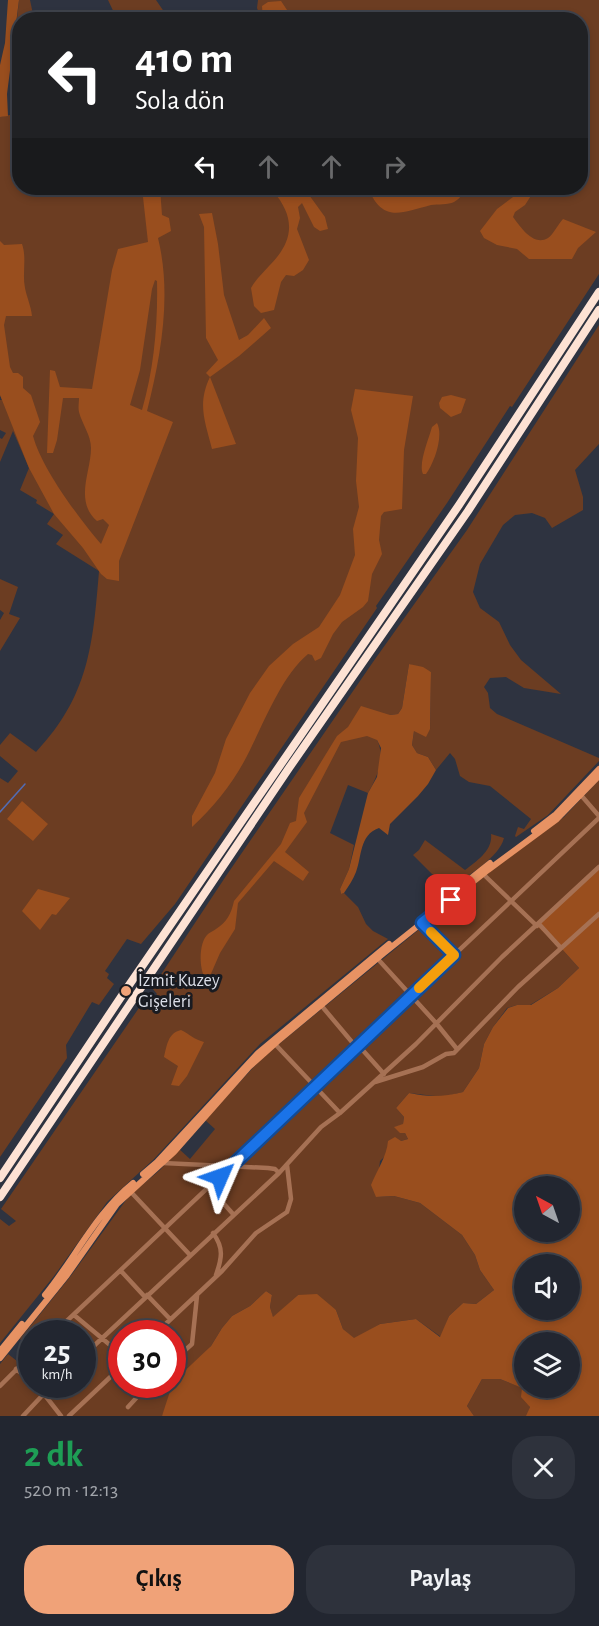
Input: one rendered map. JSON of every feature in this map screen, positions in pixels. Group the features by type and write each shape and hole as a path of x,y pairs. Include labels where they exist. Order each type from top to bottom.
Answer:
{"highway":[{"path":"0,1178 125,991 459,504 599,292"},
{"path":"0,1197 283,778 468,510 599,310"}],"main road":[{"path":"580,794 599,769"},
{"path":"0,1351 59,1279 103,1214 160,1163 246,1065 376,957 556,814 599,776"},
{"path":"0,1358 68,1275 129,1189"}],"street":[{"path":"68,1320 599,817 580,794"},
{"path":"96,1344 279,1173 321,1127 384,1074 502,957 599,867"},
{"path":"481,872 561,948"},
{"path":"374,1082 423,1067 457,1049 518,987 599,914"},
{"path":"420,922 454,955"},
{"path":"376,957 457,1049"},
{"path":"319,1004 384,1074"},
{"path":"273,1042 340,1113"},
{"path":"160,1163 268,1168 275,1169 279,1173"},
{"path":"121,1271 170,1319 215,1277 256,1233 287,1212 291,1199 287,1165"},
{"path":"209,1187 233,1214"},
{"path":"129,1189 190,1255"},
{"path":"213,1233 221,1245 222,1252 215,1277"},
{"path":"186,1349 192,1344 197,1295"},
{"path":"74,1315 108,1342"},
{"path":"0,1386 16,1369"},
{"path":"69,1416 108,1379"},
{"path":"23,1416 40,1398"},
{"path":"47,1398 61,1416"},
{"path":"128,1407 136,1398"}],"shaded area":[{"path":"8,0 19,0 17,12 12,12 12,55 7,94 8,116 0,117 0,65 5,43"},
{"path":"19,0 30,0 33,12 18,12"},
{"path":"108,0 156,0 164,12 114,12"},
{"path":"258,0 599,0 599,274 512,407 510,406 376,606 377,608 175,904 141,944 127,939 105,971 109,974 107,978 114,984 99,1005 92,1002 66,1045 67,1058 0,1157 0,778 8,783 18,771 0,756 0,745 10,733 36,752 54,731 67,710 78,689 85,668 94,622 99,571 56,544 63,535 47,524 54,514 20,490 29,468 13,431 0,462 0,438 2,439 6,433 0,430 0,400 2,400 0,395 0,117 12,114 12,195 588,195 588,12 258,12"},
{"path":"281,1 288,12 262,12 262,6 268,2"},
{"path":"143,195 161,195 162,215 169,218 171,231 158,238 164,281 163,325 157,369 147,411 173,422 119,561 119,581 107,579 101,574 83,548 54,514 29,468 0,395 0,241 4,245 22,244 23,249 24,282 32,316 6,316 4,325 10,367 13,373 18,373 23,377 23,388 31,395 40,422 33,436 52,478 101,544 109,525 103,519 97,521 86,505 85,486 91,448 90,439 79,412 79,398 63,398 57,440 53,453 47,453 50,370 55,371 60,387 92,389 112,270 118,249 148,242","holes":["155,280 157,281 157,313 150,378 142,410 130,405 140,370"]},
{"path":"276,195 309,195 325,217 328,229 320,231 314,227 302,203 298,207 300,218 297,229 309,260 303,270 294,276 286,275 281,282 274,310 261,313 254,306 251,288 277,257 287,238 288,220"},
{"path":"372,195 462,195 452,203 394,213 380,207"},
{"path":"516,195 531,195 513,217 532,238 542,240 548,238 563,219 596,232 578,248 572,259 529,259 517,249 497,245 484,238 480,231 497,209"},
{"path":"212,213 224,295 239,340 248,335 264,318 271,328 210,377 206,373 218,360 206,338 204,227 199,214"},
{"path":"599,325 599,444 575,470 583,497 583,510 552,528 545,518 532,513 515,515 503,525 480,564 473,592 480,608 499,622 510,645 521,660 561,694 524,688 506,677 490,678 484,687 488,693 490,708 497,714 599,758 599,761 548,815 516,837 518,827 524,829 531,819 490,786 469,782 460,776 455,759 450,753 436,770 428,757 417,753 412,745 414,731 430,729 431,672 409,664 402,708 398,714 390,715 377,740 381,754 379,767 368,793 348,785 330,833 354,845 349,869 340,889 341,894 344,893 358,907 366,924 373,931 388,939 260,1044 154,1159 107,1202 54,1276 0,1343 0,1219 9,1226 16,1221 1,1209 143,1002 150,1003 157,994 152,988 226,876 467,530"},
{"path":"210,377 236,444 212,449 203,404"},
{"path":"355,389 413,396 404,450 402,509 384,512 381,516 379,540 382,554 372,574 368,601 342,622 321,658 315,661 312,655 308,654 290,674 232,781 217,801 192,827 192,816 215,773 226,739 250,693 269,666 293,644 319,627 340,595 355,555 353,529 359,507 356,481 358,438 351,410"},
{"path":"451,395 466,399 461,413 451,417 440,408 439,403 442,397"},
{"path":"437,423 439,435 437,449 429,469 426,474 423,474 424,451 432,427"},
{"path":"0,579 18,587 9,614 20,618 0,651 0,620 4,613 0,610"},
{"path":"409,664 423,667 431,672 430,729 426,737 414,731 412,745 417,753 428,757 436,770 428,784 390,824 388,835 379,828 368,836 362,847 355,875 344,893 341,894 340,889 349,869 368,793 377,777 381,748 377,740 367,736 341,742 304,813 307,822 285,852 309,872 303,881 274,861 238,903 235,929 220,953 210,976 204,976 201,954 205,938 226,920 234,901 281,844 290,823 296,821 299,798 337,736 348,727 361,706 390,715 398,714 402,708"},
{"path":"599,780 599,867 561,948 579,968 558,988 530,1005 507,1008 484,1044 479,1068 463,1092 443,1097 409,1093 396,1108 404,1117 403,1125 395,1127 405,1133 408,1139 401,1141 380,1161 376,1197 394,1196 420,1203 462,1235 475,1255 480,1270 494,1290 476,1304 463,1303 449,1316 441,1337 416,1319 380,1324 354,1339 343,1329 336,1310 298,1295 273,1318 270,1307 272,1295 266,1291 250,1306 232,1316 186,1378 186,1320 108,1320 108,1398 173,1398 162,1416 0,1416 0,1364 8,1354 18,1360 18,1398 96,1398 96,1320 35,1320 129,1196 160,1170 179,1149 190,1159 215,1129 205,1120 262,1058 488,873 564,817"},
{"path":"22,801 48,824 33,841 7,819"},
{"path":"491,834 504,838 496,852 483,865 453,887 432,874 413,855 425,840 465,870 487,850"},
{"path":"599,867 599,1416 526,1416 530,1407 522,1398 580,1398 580,1332 514,1332 514,1385 500,1379 482,1379 467,1406 474,1416 162,1416 168,1398 186,1398 186,1370 211,1346 232,1316 250,1306 266,1291 272,1295 270,1307 273,1317 298,1295 317,1294 336,1310 343,1329 354,1338 380,1324 416,1319 440,1337 449,1316 463,1303 476,1304 494,1290 480,1270 475,1255 462,1235 420,1203 394,1196 376,1197 371,1185 384,1158 388,1141 395,1137 401,1141 408,1139 405,1133 400,1133 394,1127 403,1124 404,1117 396,1108 409,1093 436,1096 463,1092 479,1068 484,1044 493,1027 508,1008 517,1005 531,1005 558,988 579,968 537,926"},
{"path":"38,889 70,898 56,915 52,914 40,930 22,911"},
{"path":"181,1030 204,1042 187,1076 179,1086 171,1085 178,1066 164,1057 171,1037"},
{"path":"482,1379 500,1379 514,1384 514,1398 527,1398 530,1407 527,1416 474,1416 467,1406"}],"waterway":[{"path":"0,812 25,784"}],"slow traffic":[{"path":"419,988 454,955 431,932"}],"place":[{"name":"İzmit Kuzey Gişeleri","path":"126,991"}],"route":[{"path":"220,1177 454,955 422,923 451,900"}]}
